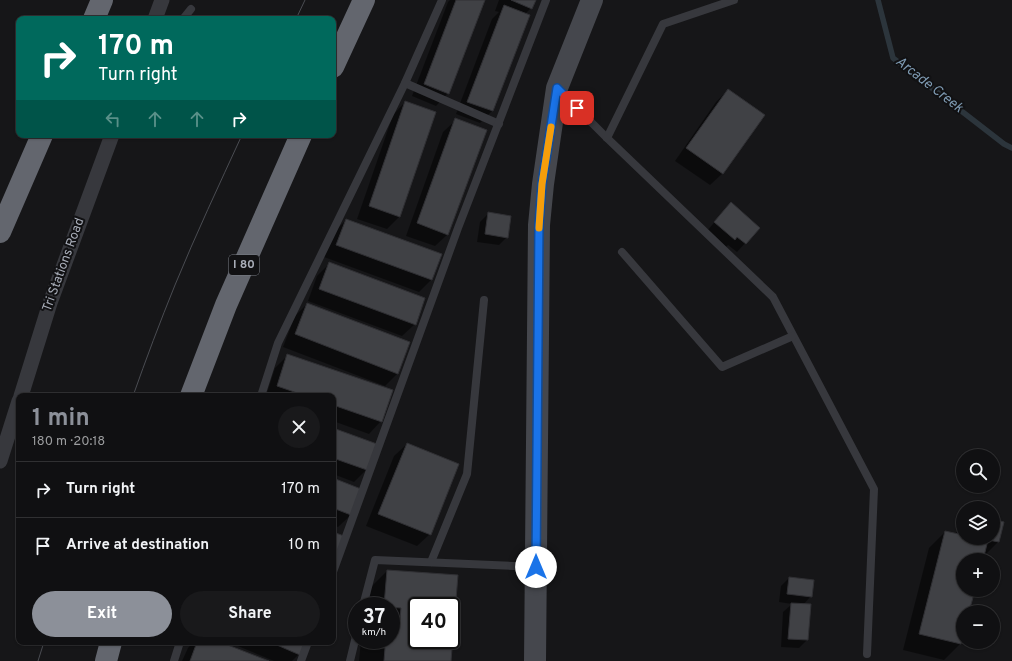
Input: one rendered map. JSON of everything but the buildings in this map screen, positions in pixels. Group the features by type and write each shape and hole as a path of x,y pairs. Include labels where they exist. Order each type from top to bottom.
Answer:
{"highway":[{"path":"95,16 102,0"},
{"path":"336,61 364,0"},
{"path":"0,232 41,138"},
{"name":"I 80","path":"192,393 226,305 300,138"},
{"path":"106,661 110,645"}],"street":[{"path":"156,16 162,0"},
{"path":"536,661 539,225 542,184 557,88 592,0"},
{"name":"Tri Stations Road","path":"22,393 50,303 111,138"},
{"path":"0,461 16,410"}],"lane":[{"path":"262,393 278,344 405,83 442,0"},
{"path":"336,564 458,228 546,0"},
{"path":"607,138 663,24 734,0"},
{"path":"185,16 191,9"},
{"path":"405,83 498,124"},
{"path":"557,88 773,297 874,489 867,654"},
{"path":"622,252 722,367 793,336"},
{"path":"431,562 467,474 484,300"},
{"path":"365,597 375,560 536,567"},
{"path":"174,661 179,645"},
{"path":"301,661 307,645"},
{"path":"350,661 353,649"}],"waterway":[{"name":"Arcade Creek","path":"878,0 893,58 1004,144 1012,148"}],"tram line":[{"path":"297,16 305,0"},
{"path":"134,393 175,285 199,228 241,138"},
{"path":"38,661 43,645"}],"slow traffic":[{"path":"539,228 542,184 551,127"}],"route":[{"path":"536,567 539,225 542,184 557,88 577,108"}]}
